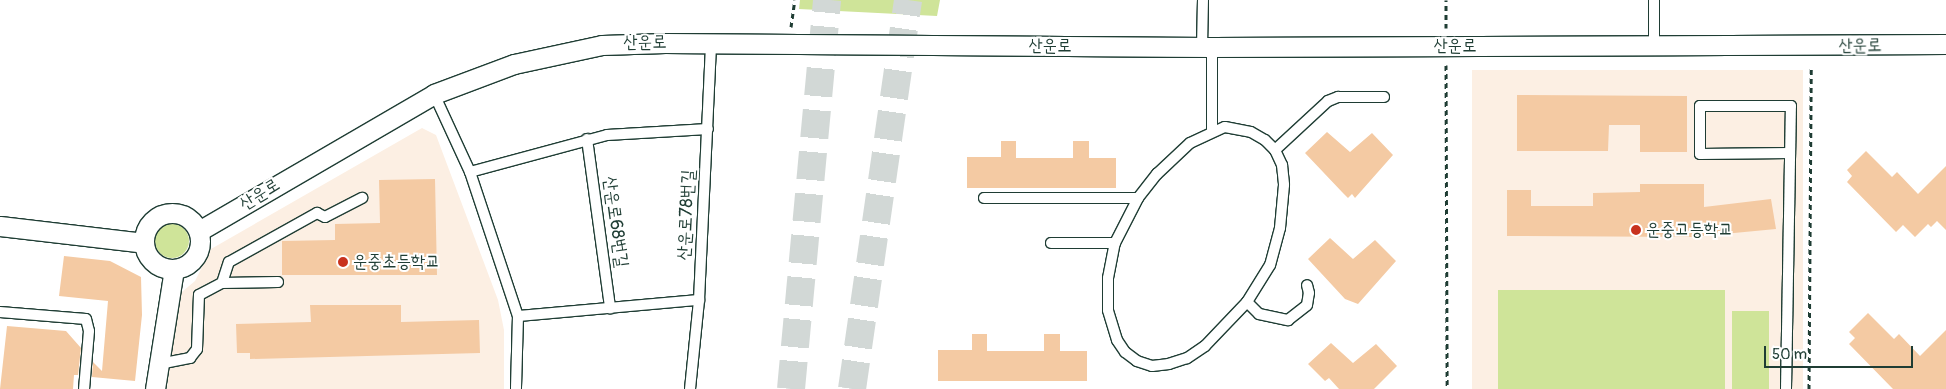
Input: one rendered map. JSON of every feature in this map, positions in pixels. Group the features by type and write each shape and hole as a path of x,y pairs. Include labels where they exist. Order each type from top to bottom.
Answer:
{"street":[{"name":"산운로","path":"198,231 434,94 505,66 572,49 628,43 1207,47 1946,44"},
{"path":"180,214 194,224 198,231 200,240 196,257 182,268 174,269 157,265 150,259 144,243 149,226 162,215 180,214"},
{"path":"0,226 144,243"},
{"path":"155,389 174,269"}],"lane":[{"path":"1203,0 1212,130"},
{"path":"1654,0 1654,46"},
{"name":"산운로78번길","path":"690,389 699,300 711,43"},
{"path":"434,94 470,172 518,316 516,389"},
{"path":"1275,150 1328,101 1338,97 1384,97"},
{"path":"1786,389 1791,106 1700,106 1700,154 1790,153"},
{"path":"1237,128 1265,140 1275,150 1282,166 1284,185 1280,228 1270,265 1247,302 1222,331 1187,358 1152,366 1137,361 1125,352 1118,340 1108,310 1108,278 1115,243 1138,198 1177,154 1212,130 1237,128"},
{"path":"470,172 587,139 708,129"},
{"name":"산운로68번길","path":"587,139 610,308"},
{"path":"222,283 229,262 317,213 325,217 362,198"},
{"path":"984,198 1138,198"},
{"path":"1051,243 1115,243"},
{"path":"159,364 190,358 197,349 199,295 222,283 278,282"},
{"path":"1247,302 1259,314 1288,320 1306,305 1310,293 1306,285"},
{"path":"518,316 699,300"},
{"path":"0,312 86,319 89,331 84,389"}],"path":[{"path":"789,45 795,0"},
{"path":"1446,0 1447,389"},
{"path":"1809,389 1811,66"}],"shaded area":[{"name":"운중고등학교","path":"1472,70 1803,70 1803,389 1472,389"},
{"name":"운중초등학교","path":"422,128 436,135 498,300 504,330 504,389 167,389 177,296 195,281 211,249"}],"green space":[{"path":"800,0 940,0 937,16 799,9"},
{"path":"172,224 179,225 184,229 188,234 188,248 184,253 179,257 172,258 165,257 160,253 156,248 155,241 156,234 160,229 165,225"},
{"path":"1498,290 1725,290 1725,389 1498,389"},
{"path":"1732,311 1769,311 1769,389 1732,389"}],"building":[{"path":"1517,95 1687,96 1687,152 1640,152 1640,125 1609,125 1608,151 1517,151"},
{"path":"1327,132 1350,152 1372,133 1393,155 1355,198 1352,194 1348,198 1305,153"},
{"path":"1001,141 1016,141 1016,158 1073,158 1073,141 1089,141 1089,158 1116,158 1116,188 967,188 967,157 1001,157"},
{"path":"1866,151 1892,177 1897,172 1918,194 1946,166 1946,230 1937,221 1931,227 1928,224 1915,237 1903,225 1896,232 1847,182 1852,176 1847,170"},
{"path":"435,179 437,275 282,275 282,241 335,240 335,224 380,223 379,180"},
{"path":"1640,184 1704,184 1704,207 1771,199 1776,229 1692,237 1507,236 1507,190 1531,190 1531,206 1593,206 1593,193 1640,192"},
{"path":"1330,238 1353,259 1375,240 1396,261 1358,304 1345,299 1308,259"},
{"path":"64,256 110,261 141,277 142,315 135,381 92,377 93,362 102,371 108,301 59,296"},
{"path":"310,305 401,305 401,322 479,320 480,353 250,359 250,353 237,353 236,324 311,322"},
{"path":"1868,313 1894,339 1899,334 1920,356 1946,330 1946,389 1893,389 1849,344 1855,338 1849,332"},
{"path":"7,326 66,331 81,348 78,375 74,375 73,389 0,389"},
{"path":"972,334 987,334 987,351 1044,351 1044,334 1060,334 1060,351 1087,351 1087,381 938,381 938,350 972,350"},
{"path":"1331,343 1353,363 1376,344 1397,366 1374,389 1339,389 1329,378 1325,381 1308,364"}],"tunnel":[{"path":"791,389 827,0"},
{"path":"852,389 908,0"}],"place":[{"name":"운중고등학교","path":"1636,230"},
{"name":"운중초등학교","path":"343,262"}]}
